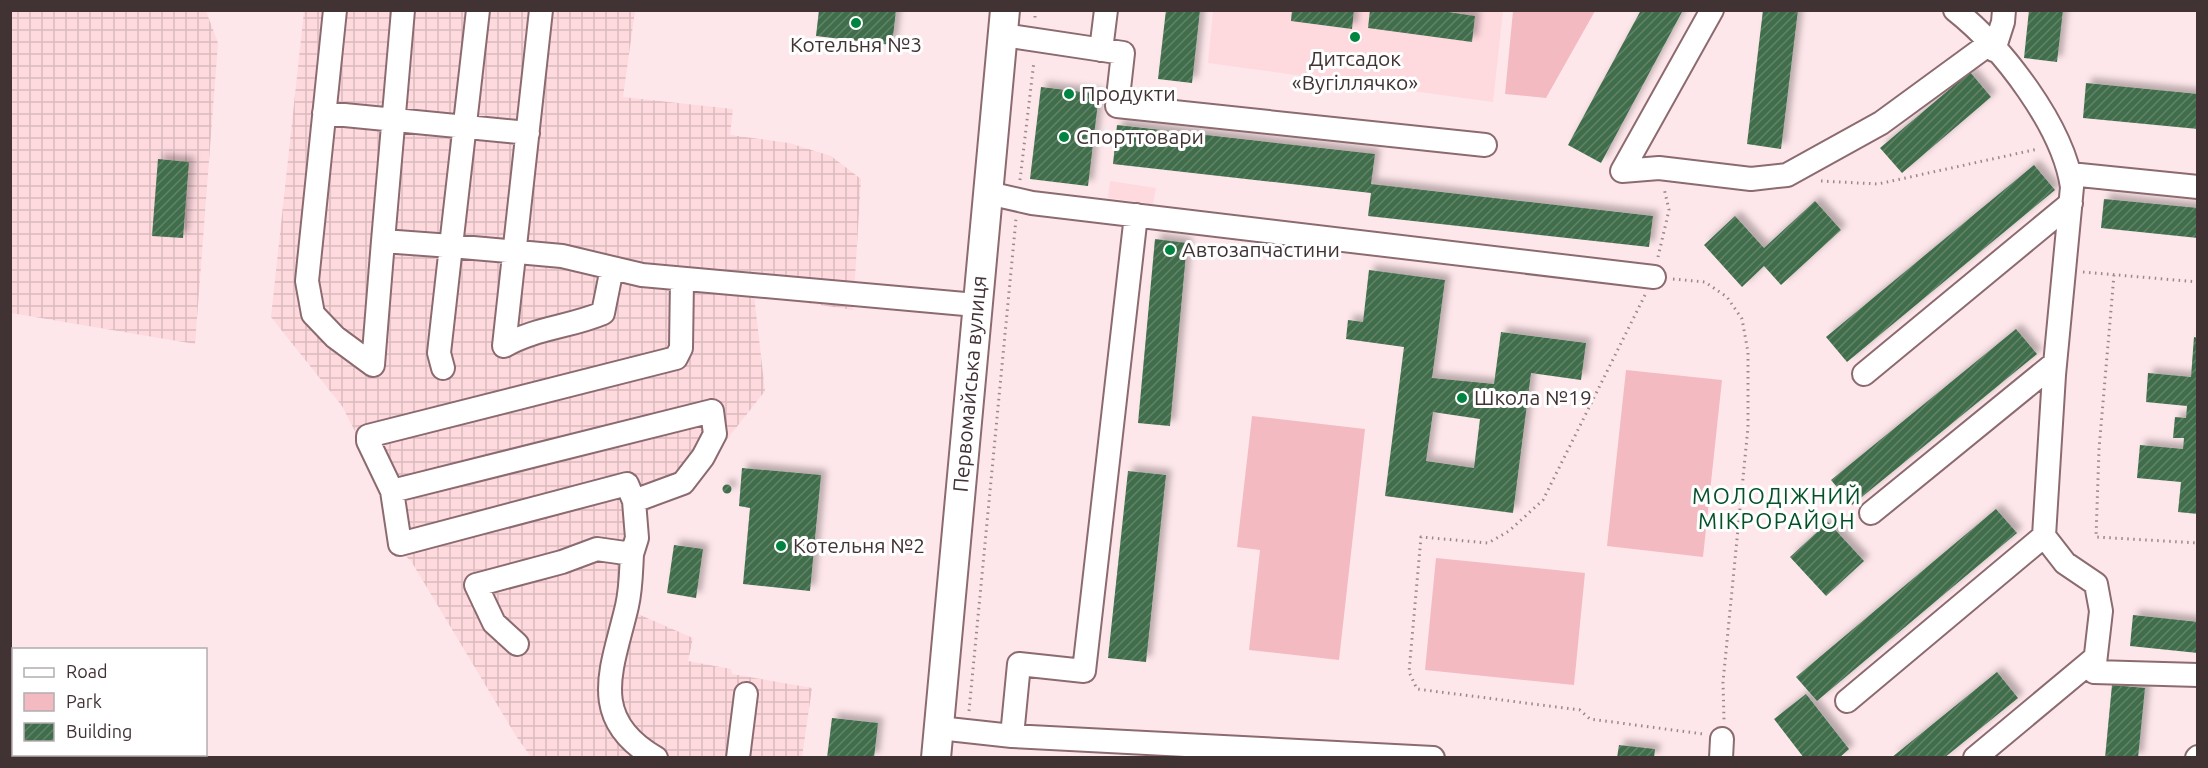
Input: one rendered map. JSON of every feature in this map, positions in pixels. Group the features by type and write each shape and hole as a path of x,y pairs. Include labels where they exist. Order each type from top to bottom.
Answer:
{"main road":[{"name":"Первомайська вулиця","path":"936,758 976,305 1004,23"}],"lane":[{"path":"335,10 307,281 313,314 335,337 373,365 403,10"},
{"path":"443,368 439,353 478,10"},
{"path":"541,10 504,346 524,334 579,323 603,313 612,268"},
{"path":"1101,50 1106,10"},
{"path":"1712,10 1622,171 1659,168 1751,179 1786,175 1881,123 1991,47 2003,22 2004,10"},
{"path":"1955,10 2035,96 2063,151 2070,174 2071,203 2055,363 2044,536 2066,563 2096,584 2101,611 2094,672 2198,675"},
{"path":"1004,23 1036,41 1123,53 1117,106 1485,145"},
{"path":"324,113 528,133"},
{"path":"2070,174 2198,188"},
{"path":"988,193 1136,215 1654,277"},
{"path":"1864,374 2071,203"},
{"path":"1012,736 1019,664 1084,671 1136,215"},
{"path":"383,241 562,256 642,275 976,305"},
{"path":"656,758 622,731 610,703 612,660 628,603 632,554 637,538 634,501 627,484 400,544 392,491 368,436 676,358 681,348 682,279"},
{"path":"1871,513 2055,363"},
{"path":"392,491 712,411 715,434 703,457 683,483 634,501"},
{"path":"1847,701 2044,536"},
{"path":"518,644 494,623 477,585 562,562 597,549 632,554"},
{"path":"1975,758 2095,658"},
{"path":"738,758 746,694"},
{"path":"939,729 1012,736 1434,758"}],"path":[{"path":"972,732 969,711 1018,199 1036,41 1035,10"},
{"path":"1786,175 1819,181 1878,184 2035,149 2063,151"},
{"path":"1659,168 1669,210 1654,277 1543,500 1509,531 1488,543 1420,537 1409,672 1417,689 1580,710 1590,719 1704,734 1721,748"},
{"path":"2065,268 2114,275 2198,282"},
{"path":"2114,275 2099,449 2096,537 2198,543"},
{"path":"1654,277 1705,282 1727,297 1742,319 1748,352 1748,427 1723,682 1725,706 1721,748"}],"shaded area":[{"path":"10,11 206,11 218,43 195,344 11,313"},
{"path":"304,11 635,11 623,97 733,109 730,135 789,143 831,156 861,179 853,310 754,295 765,391 706,466 693,490 645,512 638,614 693,638 688,661 731,669 732,674 812,688 802,757 531,757 516,736 411,561 393,545 380,493 361,443 342,406 271,317"},
{"name":"Дитсадок «Вугіллячко»","path":"1213,11 1503,11 1493,102 1208,63"},
{"path":"1110,181 1156,188 1153,204 1108,198"}],"green space":[{"path":"1513,11 1595,11 1546,98 1505,94"},
{"path":"1626,370 1722,380 1703,557 1607,546"},
{"path":"1252,416 1365,429 1339,660 1249,650 1260,550 1237,547"},
{"path":"1436,558 1585,573 1574,685 1425,670"}],"building":[{"name":"Котельня №3","path":"819,10 896,10 892,45 816,36"},
{"path":"1166,10 1200,10 1192,83 1158,79"},
{"path":"1292,10 1354,10 1352,29 1291,21"},
{"path":"1370,10 1434,10 1475,16 1472,42 1368,28"},
{"path":"1641,10 1683,10 1601,163 1568,145"},
{"path":"1763,10 1798,10 1781,149 1747,144"},
{"path":"2029,10 2063,10 2057,62 2024,58"},
{"path":"1970,72 1991,97 1902,173 1880,148"},
{"path":"2086,83 2198,94 2198,129 2083,118"},
{"path":"1041,87 1099,94 1088,186 1030,179"},
{"path":"1117,125 1375,154 1371,184 1653,216 1649,247 1368,216 1371,193 1113,164"},
{"path":"158,159 189,162 183,238 152,236"},
{"path":"2034,165 2055,190 1847,362 1826,337"},
{"path":"2104,199 2198,208 2198,238 2101,228"},
{"path":"1815,201 1841,230 1781,285 1764,266 1742,287 1704,245 1735,216 1764,248"},
{"path":"1155,239 1187,243 1170,426 1138,423"},
{"name":"Школа №19","path":"1369,270 1445,280 1432,378 1494,384 1501,332 1586,343 1581,380 1531,373 1513,513 1385,496 1404,347 1346,339 1348,320 1363,322","holes":["1433,412 1480,419 1474,468 1426,461"]},
{"path":"2016,329 2037,354 1852,505 1831,480"},
{"path":"2194,337 2198,338 2198,514 2178,512 2181,482 2137,478 2140,445 2183,449 2184,438 2173,438 2175,417 2186,418 2187,406 2146,402 2148,373 2191,377"},
{"name":"Котельня №2","path":"742,468 821,475 810,591 743,584 750,508 739,506"},
{"path":"1128,471 1166,475 1146,662 1108,658"},
{"path":"727,485 731,489 727,493 723,489"},
{"path":"1996,509 2017,533 1817,701 1796,677"},
{"path":"1828,522 1864,561 1826,596 1790,557"},
{"path":"674,545 703,549 696,598 667,593"},
{"path":"2133,615 2198,622 2198,653 2130,646"},
{"path":"1997,672 2018,698 1944,758 1891,758"},
{"path":"2112,685 2145,688 2138,758 2105,758"},
{"path":"1806,694 1849,749 1839,758 1804,758 1774,719"},
{"path":"832,718 878,723 874,758 827,758"},
{"path":"1619,745 1655,749 1654,758 1617,758"}],"place":[{"name":"Котельня №3","path":"856,23"},
{"name":"Дитсадок «Вугіллячко»","path":"1355,37"},
{"name":"Продукти","path":"1069,94"},
{"name":"Спорттовари","path":"1064,137"},
{"name":"Автозапчастини","path":"1170,250"},
{"name":"Школа №19","path":"1462,398"},
{"name":"Котельня №2","path":"781,546"}],"district":[{"name":"МОЛОДІЖНИЙ МІКРОРАЙОН","path":"1777,508"}]}
